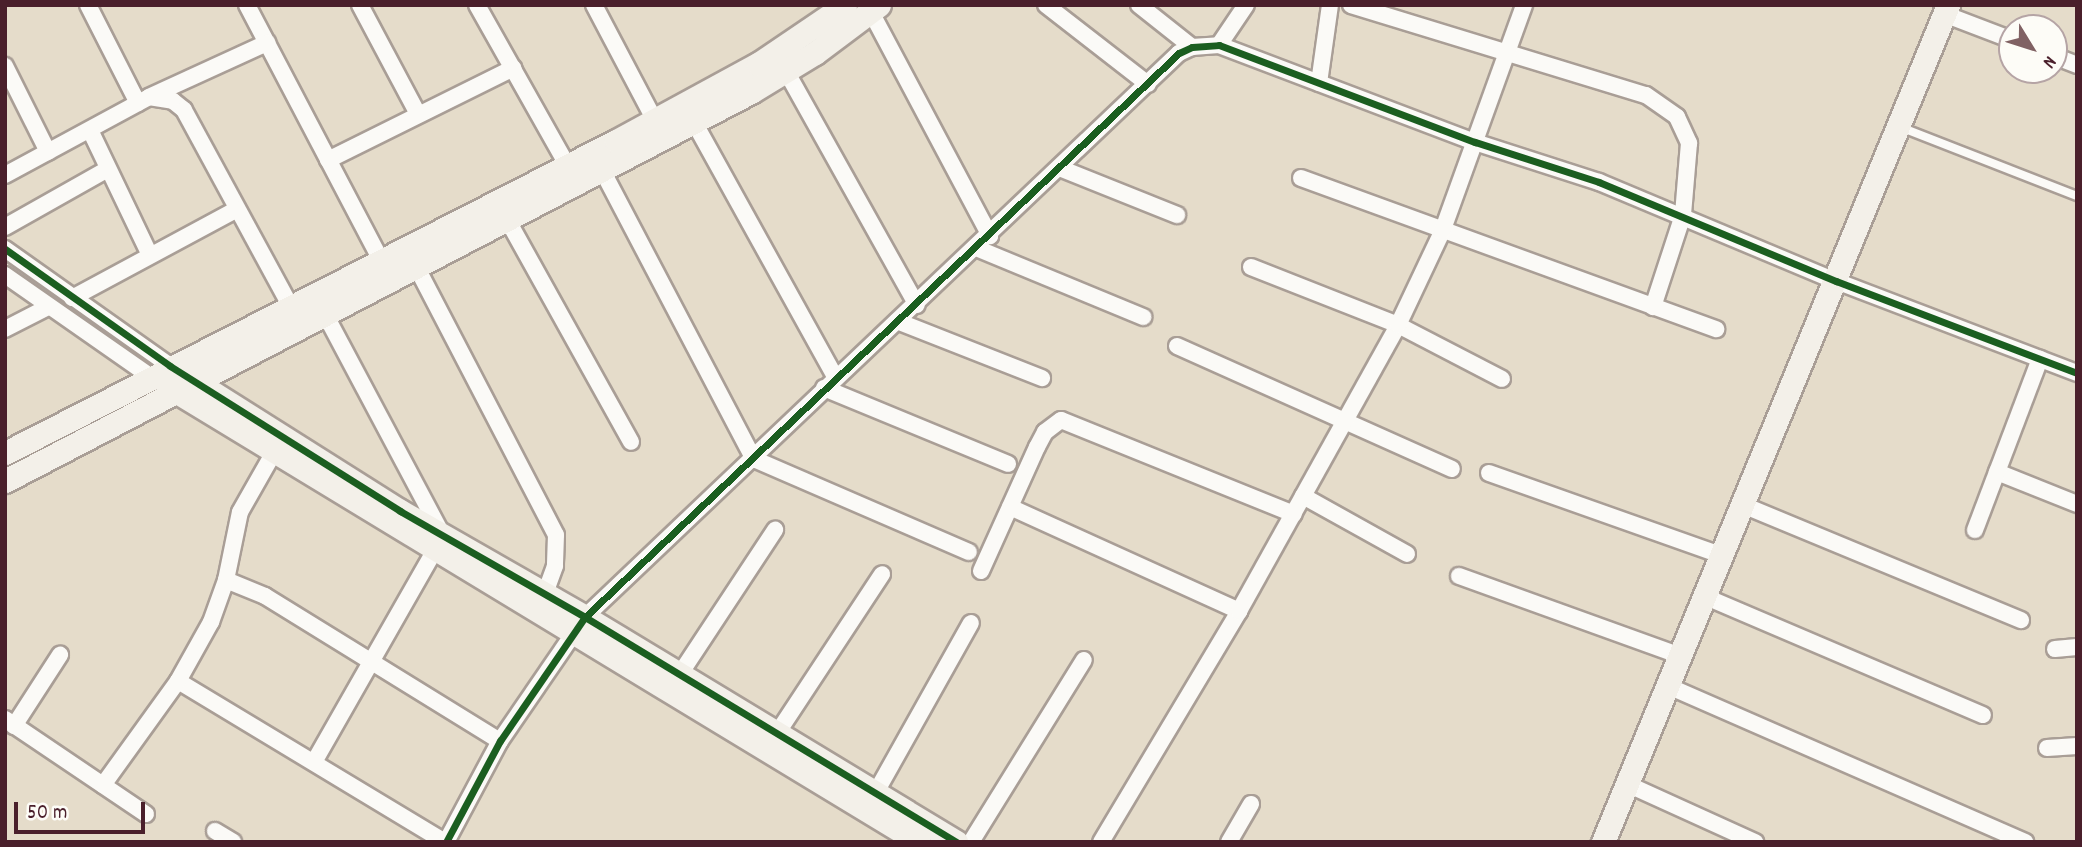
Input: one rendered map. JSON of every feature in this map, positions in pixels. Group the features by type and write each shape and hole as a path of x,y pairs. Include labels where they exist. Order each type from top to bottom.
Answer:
{"street":[{"path":"88,5 143,100"},
{"path":"247,5 381,260"},
{"path":"360,5 417,112"},
{"path":"477,5 567,165"},
{"path":"5,453 758,64 845,5"},
{"path":"1046,5 1148,84"},
{"path":"1139,5 1192,47"},
{"path":"1219,45 1246,5"},
{"path":"1319,83 1330,5"},
{"path":"1350,5 1508,50 1646,95 1664,106 1684,127 1689,143 1683,215 1653,307"},
{"path":"1101,842 1239,611 1398,326 1442,232 1524,5"},
{"path":"597,6 654,119"},
{"path":"5,481 602,170 786,71 875,8 990,236"},
{"path":"1604,842 1946,10 1998,34"},
{"path":"5,175 143,100 267,43"},
{"path":"178,681 446,842 500,741 580,624 830,383 1062,169 1148,84 1192,47 1219,45 1475,142 1599,182 1836,281 2077,373"},
{"path":"5,66 48,152"},
{"path":"328,160 417,112 513,68"},
{"path":"786,71 917,304"},
{"path":"143,100 173,101 184,110 291,307"},
{"path":"694,121 830,383 1007,464"},
{"path":"90,130 150,254"},
{"path":"5,227 108,169"},
{"path":"1062,169 1177,215"},
{"path":"602,170 754,459 969,552"},
{"path":"1301,178 1442,232 1716,329"},
{"path":"72,298 237,209"},
{"path":"507,219 631,442"},
{"path":"976,248 1143,317"},
{"path":"5,249 72,298 161,371"},
{"path":"416,266 556,535 555,565 545,594"},
{"path":"1251,267 1398,326 1502,379"},
{"path":"5,275 48,307 161,371 439,544 545,594 580,624 680,674 778,732 872,800 919,842"},
{"path":"5,330 48,307"},
{"path":"325,314 439,544"},
{"path":"897,321 1042,378"},
{"path":"1177,345 1346,418 1451,469"},
{"path":"1975,530 2040,359"},
{"path":"186,387 273,454 580,624 872,800 956,842"},
{"path":"981,571 1045,432 1061,420 1294,514"},
{"path":"103,785 178,681 211,622 226,580 240,512 273,454"},
{"path":"1997,472 2077,504"},
{"path":"1489,473 1723,556"},
{"path":"1303,496 1407,554"},
{"path":"1744,505 2021,620"},
{"path":"1010,507 1239,611"},
{"path":"680,674 775,530"},
{"path":"314,762 439,544"},
{"path":"778,732 883,574"},
{"path":"1459,576 1681,656"},
{"path":"226,580 265,596 500,741"},
{"path":"1706,597 1983,715"},
{"path":"872,800 971,623"},
{"path":"2055,649 2077,647"},
{"path":"61,655 10,722 146,814"},
{"path":"971,842 1084,660"},
{"path":"1668,686 2025,842"},
{"path":"2047,748 2077,746"},
{"path":"1627,784 1755,842"},
{"path":"1229,842 1251,804"},
{"path":"215,831 233,842"}],"lane":[{"path":"1899,126 2077,196"}],"cycle path":[{"path":"446,842 500,741 585,617 1179,53 1192,47 1219,45 1475,142 1599,182 1836,281 2077,373"},
{"path":"5,249 170,366 400,511 585,617 956,842"}]}
